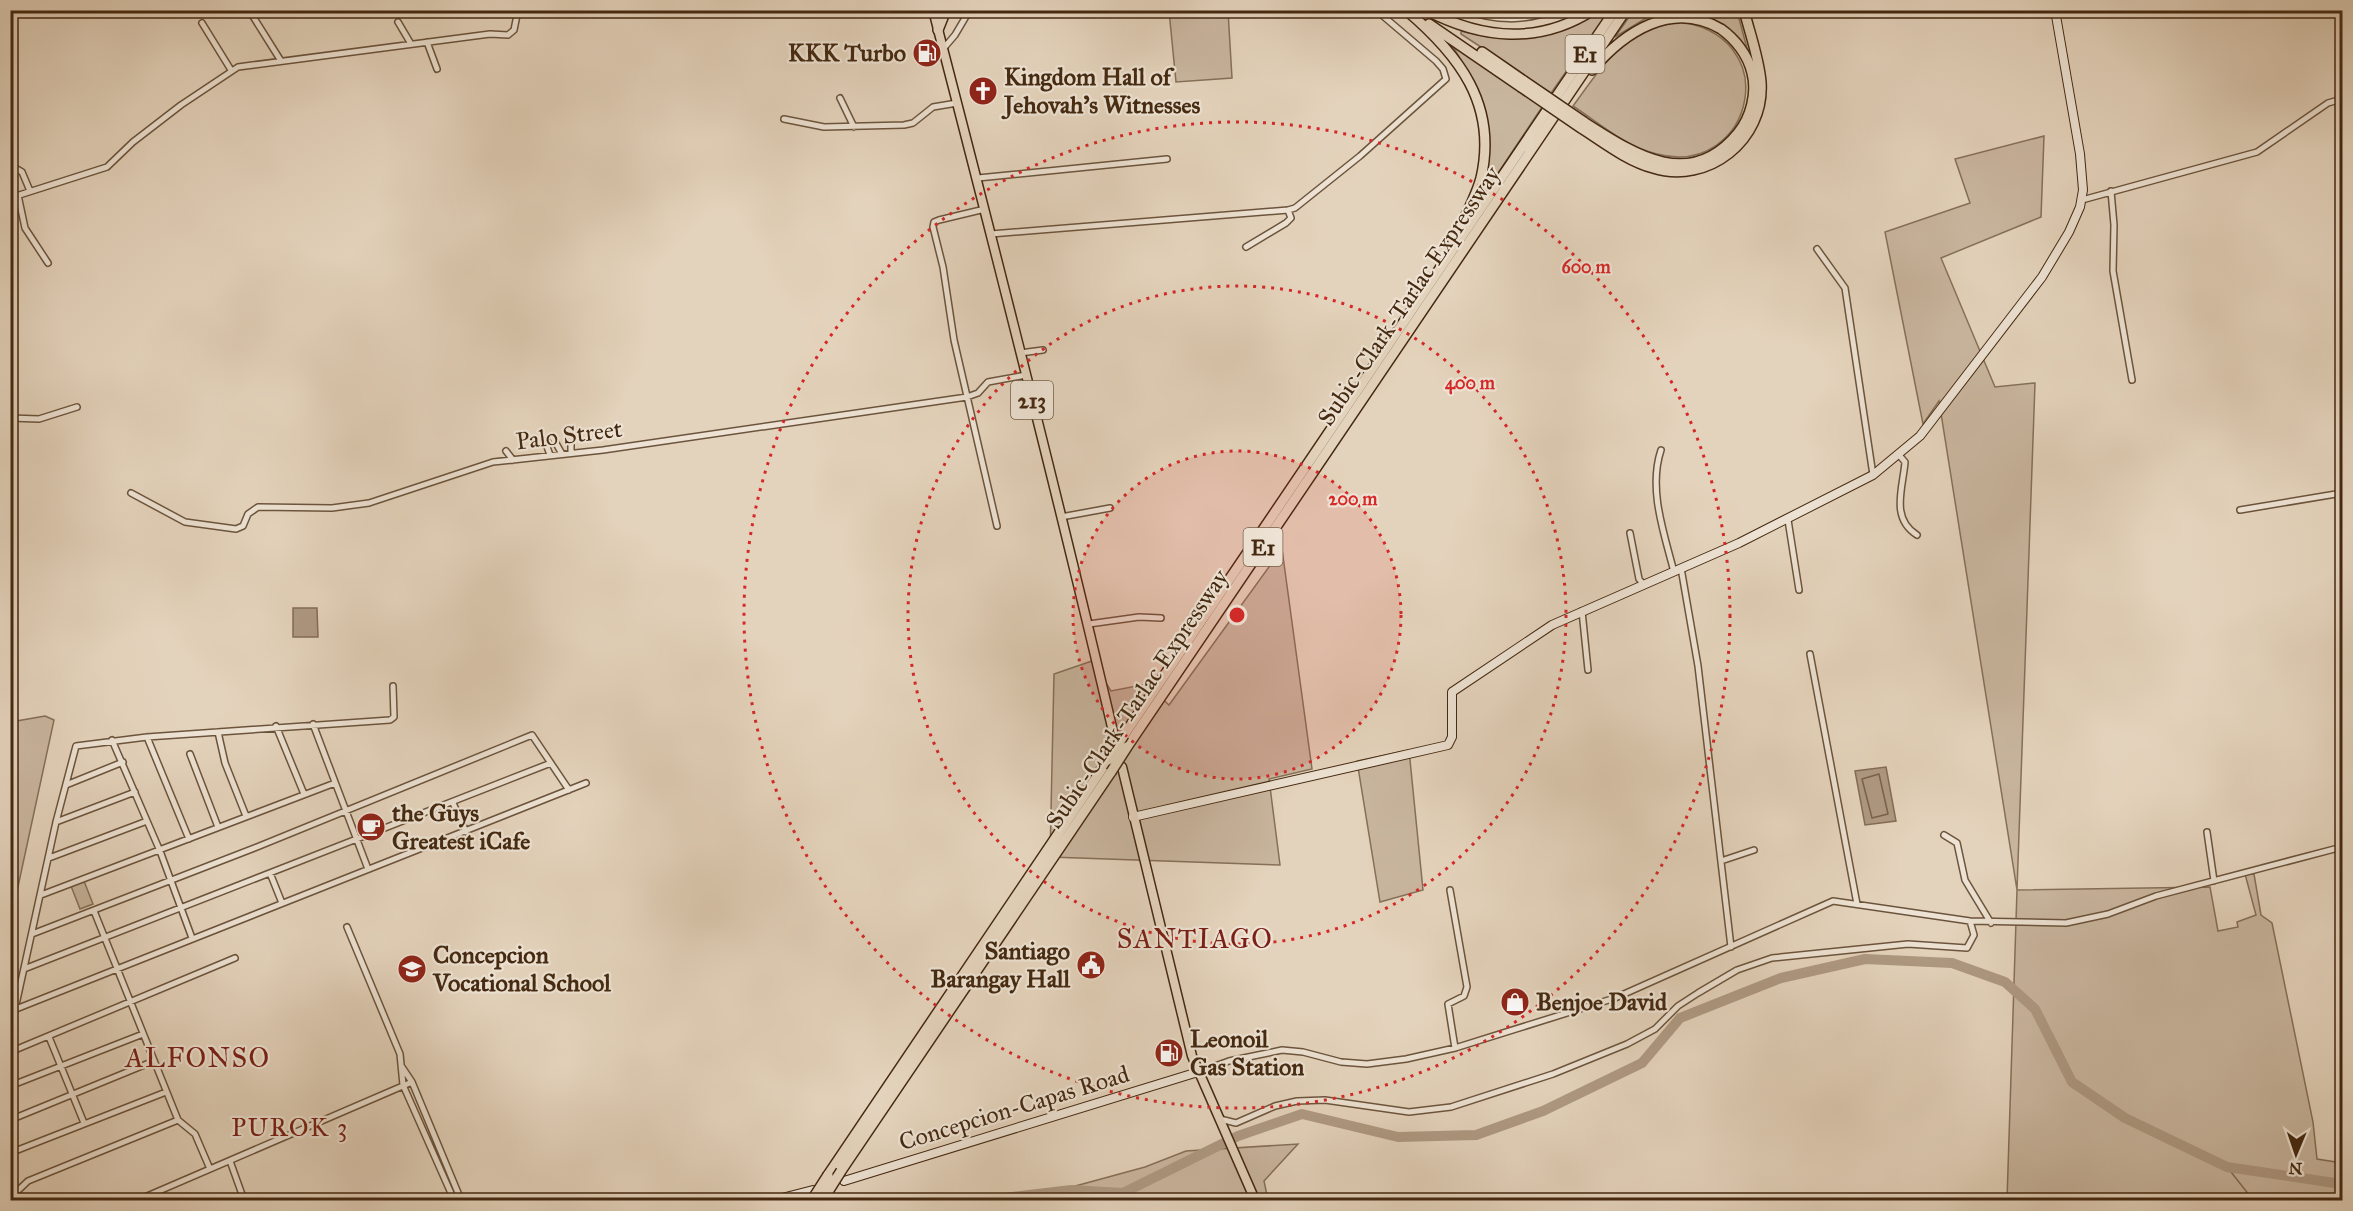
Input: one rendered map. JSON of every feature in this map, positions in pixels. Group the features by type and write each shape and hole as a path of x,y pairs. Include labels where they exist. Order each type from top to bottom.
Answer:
{"highway":[{"path":"938,30 945,10"},
{"path":"1421,10 1625,156 1662,170 1689,171 1704,168 1725,156 1748,132 1761,96 1759,70 1744,10"},
{"path":"1426,10 1476,31 1530,35 1562,27 1593,10"},
{"name":"Subic-Clark-Tarlac Expressway","path":"816,1198 828,1175 1615,10"},
{"name":"Subic-Clark-Tarlac Expressway","path":"816,1198 843,1176 1127,747 1626,10"},
{"path":"1406,11 1523,84"},
{"path":"1406,11 1442,42 1460,64 1473,87 1482,117 1484,145 1481,177 1471,205 1440,269"},
{"path":"1568,96 1621,39 1655,18 1694,16 1713,23 1728,34 1748,61 1753,87 1748,116 1731,141 1721,150 1697,162 1671,164 1647,159 1583,125"}],"main road":[{"name":"213","path":"933,10 978,178 1089,624 1115,740"},
{"path":"1122,766 1198,1072 1255,1200"}],"street":[{"path":"249,10 281,61"},
{"path":"10,198 107,167 133,142 231,70 281,61 426,42 490,34 508,35 514,30 518,10"},
{"path":"943,49 955,35 968,13 982,10"},
{"path":"991,234 1294,208 1359,156 1446,79 1443,69 1436,61 1376,10"},
{"path":"1466,10 1489,17 1519,19 1553,10"},
{"path":"1133,817 1442,748 1448,745 1452,737 1450,697 1454,690 1529,639 1582,611 1788,520 1874,475 1899,455 1928,427 2042,277 2069,232 2082,200 2080,154 2055,10"},
{"path":"398,22 411,44"},
{"path":"202,23 231,70"},
{"path":"426,42 437,69"},
{"path":"840,98 854,127"},
{"path":"2082,200 2257,152 2328,103 2343,99"},
{"path":"784,119 824,127 913,123 933,107 957,103"},
{"path":"978,178 1167,159"},
{"path":"10,165 22,172 30,191"},
{"path":"2111,191 2114,225 2113,272 2132,380"},
{"path":"18,195 25,228 48,263"},
{"path":"985,209 939,220 933,225 967,397 997,526"},
{"path":"1246,247 1286,223 1290,218 1288,210"},
{"path":"1817,249 1845,288 1874,475"},
{"path":"1020,353 1043,350"},
{"name":"Palo Street","path":"131,493 185,522 236,529 243,526 248,514 258,507 332,508 369,503 493,462 967,397 978,393 988,382 1026,375"},
{"path":"10,418 39,419 77,407"},
{"path":"553,438 562,454"},
{"path":"545,441 550,455"},
{"path":"571,444 571,453"},
{"path":"1660,450 1655,470 1655,486 1678,570 1698,666 1731,947"},
{"path":"506,451 513,460"},
{"path":"1899,455 1905,462 1899,508 1908,529 1917,535"},
{"path":"2240,510 2343,493"},
{"path":"1061,517 1110,508"},
{"path":"1788,520 1800,590"},
{"path":"1630,533 1639,579 1644,585"},
{"path":"1582,611 1588,670"},
{"path":"1089,624 1139,617 1161,618"},
{"path":"1810,654 1857,904"},
{"path":"10,1032 56,822 76,746 112,740 276,726 393,719 393,686"},
{"path":"313,724 368,869"},
{"path":"276,726 304,794"},
{"path":"218,732 225,764 246,816"},
{"path":"32,934 532,735 569,790"},
{"path":"147,737 189,839"},
{"path":"112,740 171,880 192,938"},
{"path":"190,754 218,827"},
{"path":"66,785 123,762"},
{"path":"24,969 105,940 180,908 551,763"},
{"path":"41,895 335,783"},
{"path":"16,1009 117,971 192,938 586,783"},
{"path":"56,822 135,792"},
{"path":"453,803 466,832"},
{"path":"49,858 147,821"},
{"path":"2207,831 2214,881"},
{"path":"1944,836 1957,843 1965,880 1991,923"},
{"path":"1198,1072 1229,1061 1282,1050 1303,1052 1341,1062 1367,1064 1406,1059 1455,1048 1615,998 1798,919 1828,903 1857,904 1991,923 2075,922 2108,914 2156,896 2343,847"},
{"path":"1721,861 1754,850"},
{"path":"270,873 282,903"},
{"path":"1450,890 1467,987 1464,996 1448,1004 1455,1048"},
{"path":"94,910 178,1120 195,1134 210,1169"},
{"path":"1220,1122 1236,1123 1275,1106 1298,1101 1325,1100 1409,1112 1451,1107 1552,1074 1627,1044 1655,1029 1678,1006 1737,970 1772,958 1908,944 1967,948 1974,935 1970,921"},
{"path":"347,927 394,1037 403,1085 454,1200"},
{"path":"10,1052 235,958"},
{"path":"10,1086 143,1034"},
{"path":"49,1037 84,1123"},
{"path":"10,1120 154,1061"},
{"path":"401,1066 412,1082 461,1200"},
{"name":"Concepcion-Capas Road","path":"843,1176 1198,1072"},
{"path":"138,1200 333,1118 412,1082"},
{"path":"10,1153 166,1092"},
{"path":"12,1194 28,1181 178,1120"},
{"path":"230,1161 244,1200"},
{"path":"774,1200 816,1198"}],"shaded area":[{"path":"1634,10 1673,11 1648,17 1615,37"},
{"path":"1169,11 1228,11 1232,78 1176,82"},
{"path":"1600,11 1609,11 1551,93 1461,34 1461,31 1499,38 1533,37 1566,28"},
{"path":"1684,11 1737,11 1748,52 1728,30 1713,19"},
{"path":"1673,21 1710,31 1733,50 1744,75 1744,101 1735,126 1716,145 1690,156 1657,154 1634,146 1573,106 1621,46 1646,29"},
{"path":"1452,45 1542,107 1480,200 1485,117 1476,85"},
{"path":"2044,136 2041,217 1941,258 1995,387 2035,383 2017,890 1939,401 1923,424 1885,232 1970,203 1955,159"},
{"path":"1282,549 1312,769 1269,779 1280,865 1050,857 1054,674 1092,661 1111,691 1147,684 1169,705"},
{"path":"45,716 54,720 11,919 11,722"},
{"path":"1409,750 1423,890 1380,902 1357,761"},
{"path":"2245,874 2254,874 2261,915 2272,923 2313,1122 2317,1159 2342,1163 2342,1200 2007,1200 2017,890 2210,887 2218,931 2238,927 2237,922 2256,915"},
{"path":"84,881 93,904 80,909 71,886"},
{"path":"1298,1144 1264,1181 1268,1200 1024,1200 1145,1167 1186,1151"}],"water":[{"path":"293,608 317,608 318,637 293,637"},
{"path":"1886,767 1896,821 1865,825 1855,771"}],"waterway":[{"path":"987,1200 1071,1190 1123,1193 1238,1136 1302,1114 1398,1137 1476,1135 1543,1111 1642,1063 1680,1018 1781,978 1865,959 1952,963 2005,982 2035,1009 2072,1082 2125,1118 2227,1167 2342,1184"},
{"path":"2227,1167 2250,1196 2265,1200"}],"place":[{"name":"KKK Turbo","path":"927,53"},
{"name":"Kingdom Hall of Jehovah's Witnesses","path":"983,91"},
{"name":"the Guys Greatest iCafe","path":"371,827"},
{"name":"Santiago Barangay Hall","path":"1091,965"},
{"name":"Concepcion Vocational School","path":"412,969"},
{"name":"Benjoe David","path":"1515,1002"},
{"name":"Leonoil Gas Station","path":"1169,1053"}],"district":[{"name":"SANTIAGO","path":"1195,938"},
{"name":"ALFONSO","path":"198,1057"},
{"name":"PUROK 3","path":"290,1127"}]}
